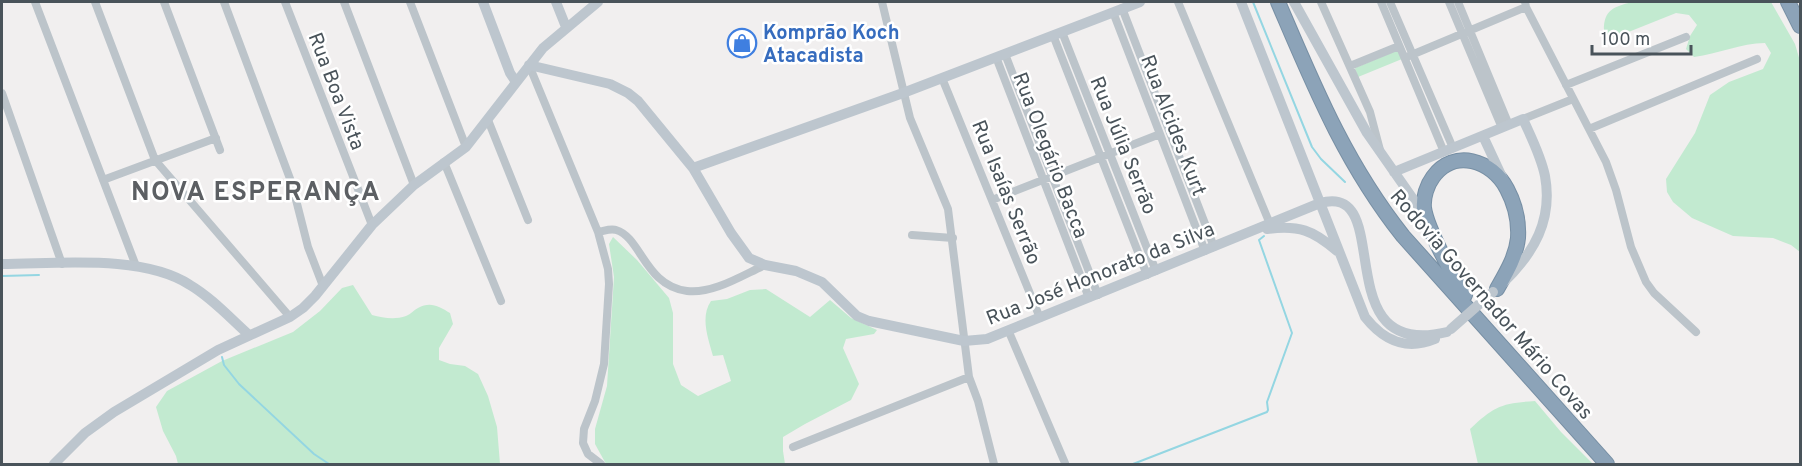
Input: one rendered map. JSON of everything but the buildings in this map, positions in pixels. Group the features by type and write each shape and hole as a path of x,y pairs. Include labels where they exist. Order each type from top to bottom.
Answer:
{"highway":[{"name":"Rodovia Governador Mário Covas","path":"1278,2 1320,100 1344,148 1366,184 1403,236 1607,465"},
{"path":"1788,2 1800,26"},
{"path":"1495,290 1515,255 1518,221 1507,187 1496,174 1477,162 1466,159 1457,160 1438,170 1431,180 1424,205 1427,220 1457,284 1495,339"}],"main road":[{"path":"483,2 510,73 516,82"},
{"path":"556,2 566,27"},
{"path":"54,465 73,444 101,420 218,350 290,317 303,308 372,225 414,185 466,147 551,39 598,2"},
{"path":"693,168 903,93 1140,2"},
{"path":"1241,2 1360,309 1382,335 1394,342 1407,345 1422,344 1449,331 1528,257 1536,244 1545,211 1545,176 1523,119 1394,172"},
{"path":"1294,2 1381,155 1427,220"},
{"name":"Rua José Honorato da Silva","path":"529,65 610,84 628,93 638,101 693,168 743,252 755,262 788,268 822,282 857,316 869,321 964,341 987,339 1246,233 1272,226 1308,230 1325,240 1340,253"},
{"path":"1483,136 1507,187"},
{"path":"1438,170 1468,142"},
{"path":"1272,226 1282,219 1320,203 1342,201 1357,219 1374,301 1385,320 1404,334 1427,336 1449,331"},
{"path":"2,264 136,266 165,273 190,284 249,335"}],"street":[{"path":"35,2 136,266"},
{"path":"95,2 155,160 290,317"},
{"path":"164,2 220,150"},
{"path":"224,2 292,184 308,247 323,286"},
{"name":"Rua Boa Vista","path":"285,2 372,225"},
{"path":"344,2 414,185"},
{"path":"410,2 466,147"},
{"path":"882,2 903,93 919,142 948,209 969,377 978,401 994,465"},
{"path":"1178,2 1272,226"},
{"path":"1321,2 1371,112 1381,155"},
{"path":"1381,2 1449,150"},
{"path":"1390,2 1449,150"},
{"path":"1449,2 1466,32 1505,127"},
{"path":"1458,2 1466,32"},
{"path":"1405,58 1526,4 1611,176 1631,246 1646,282 1654,293 1696,332"},
{"name":"Rua Alcides Kurt","path":"1118,10 1167,126 1209,249"},
{"name":"Rua Alcides Kurt","path":"1118,10 1159,132 1209,249"},
{"name":"Rua Júlia Serrão","path":"1057,33 1110,154 1131,208 1151,273"},
{"name":"Rua Júlia Serrão","path":"1057,33 1101,158 1122,211 1151,273"},
{"path":"1566,85 1686,37"},
{"path":"1350,66 1400,46"},
{"name":"Rua Olegário Bacca","path":"1000,55 1052,177 1094,296"},
{"name":"Rua Olegário Bacca","path":"1000,55 1044,180 1094,296"},
{"path":"1588,129 1757,59"},
{"path":"529,65 598,232 604,252 609,284 604,364 595,401 584,429 583,442 588,454 601,465"},
{"name":"Rua Isaías Serrão","path":"942,78 1040,318"},
{"path":"2,93 62,264"},
{"path":"1523,119 1573,99"},
{"path":"488,120 528,220"},
{"path":"992,200 1101,158 1159,132 1167,126"},
{"path":"103,180 216,138"},
{"path":"444,162 501,301"},
{"path":"1122,211 1131,208"},
{"path":"598,232 614,229 626,235 648,268 667,285 687,291 714,288 765,265"},
{"path":"912,235 953,238"},
{"path":"1008,332 1065,463"},
{"path":"793,447 969,377"}],"green space":[{"path":"1632,2 1771,2 1795,44 1800,61 1800,252 1791,245 1773,238 1733,236 1692,218 1673,202 1667,192 1666,179 1695,133 1710,95 1729,82 1763,69 1771,53 1765,43 1694,57 1686,49 1697,25 1689,15 1676,13 1613,37 1604,33 1605,20 1610,11"},
{"path":"1398,50 1402,59 1358,77 1355,68"},
{"path":"613,237 637,260 669,298 673,313 673,364 681,385 698,396 731,381 723,355 713,356 705,321 708,307 711,301 727,299 750,290 766,289 810,317 830,300 851,318 877,330 874,334 846,339 843,348 859,384 851,400 783,437 785,464 606,464 595,444 595,429 607,386 614,277 609,244"},
{"path":"353,285 372,315 389,318 402,317 422,306 430,305 438,306 450,313 453,324 439,348 439,360 465,366 478,374 488,396 497,427 500,464 178,464 163,431 156,407 167,391 222,361 293,332 320,311 342,288"},
{"path":"1535,401 1561,432 1593,464 1478,464 1470,429 1499,407"}],"waterway":[{"path":"1253,2 1312,147 1345,182"},
{"path":"1133,464 1267,412 1267,402 1292,333 1259,240 1264,236"},
{"path":"2,276 39,275"},
{"path":"222,357 224,365 239,384 314,454 329,464"}],"place":[{"name":"Komprão Koch Atacadista","path":"742,43"}],"district":[{"name":"NOVA ESPERANÇA","path":"256,191"}]}
